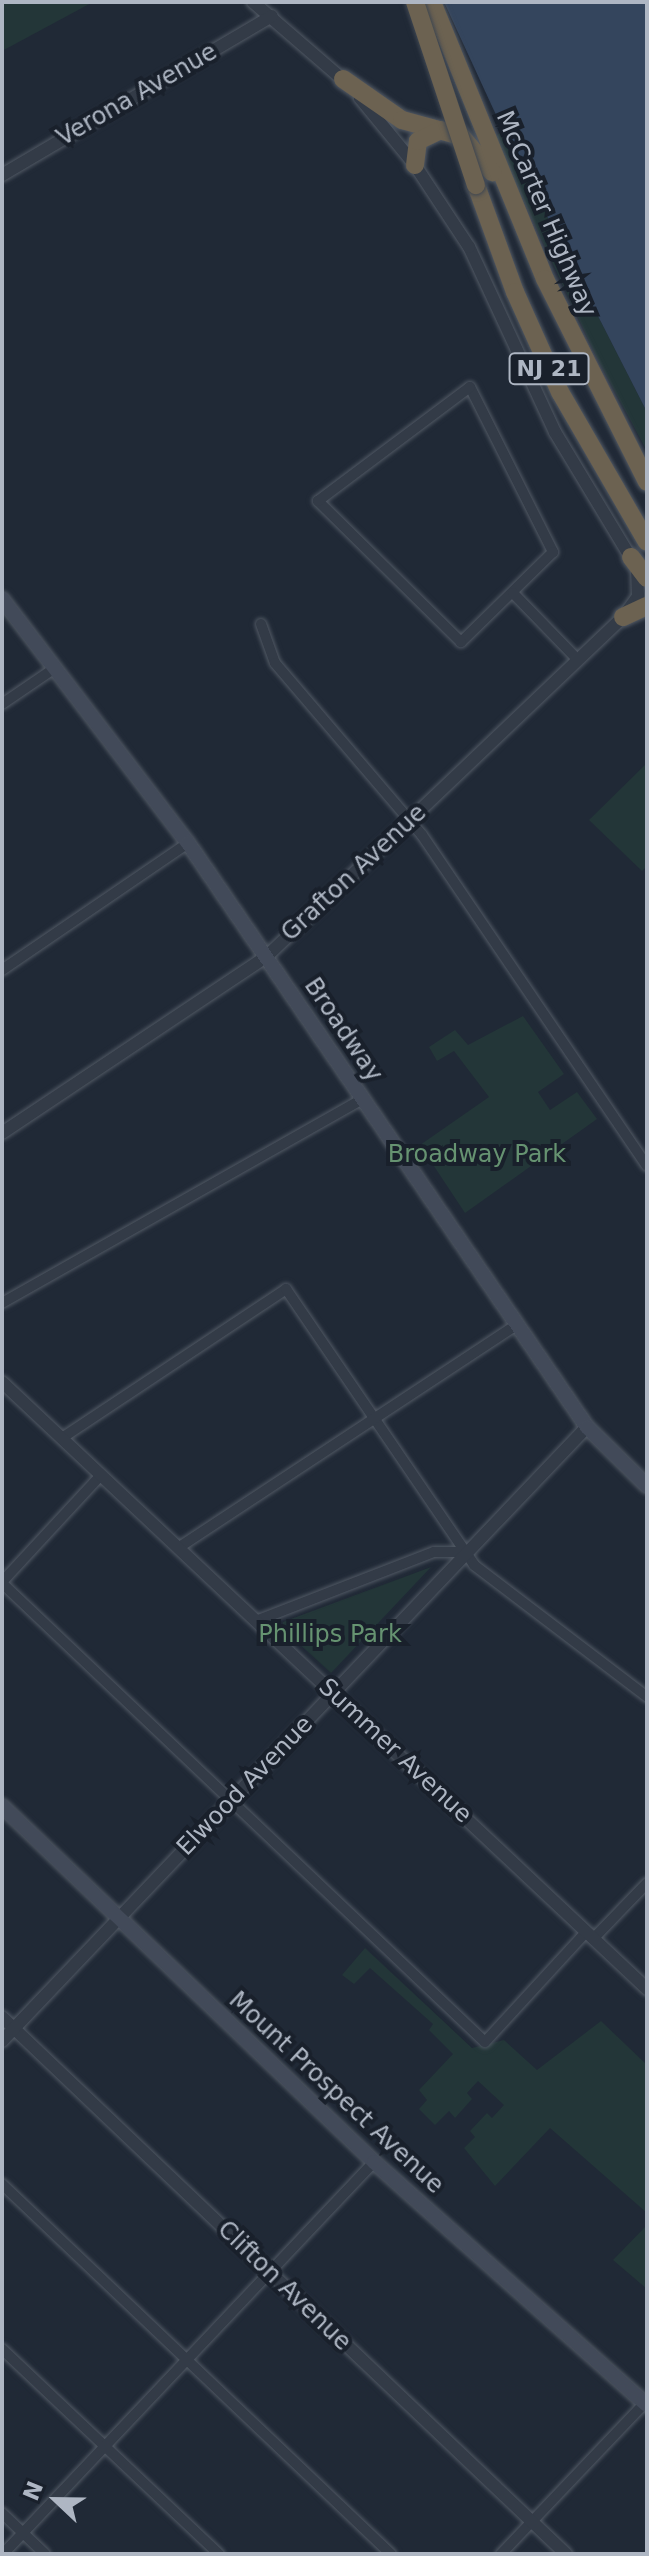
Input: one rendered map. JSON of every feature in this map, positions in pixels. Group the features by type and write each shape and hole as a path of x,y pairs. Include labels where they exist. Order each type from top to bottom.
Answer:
{"highway":[{"name":"NJ 21","path":"415,2 476,185 544,359 647,542"},
{"name":"McCarter Highway","path":"432,2 545,279 647,482"},
{"path":"343,79 402,120 451,132 470,142 484,158 545,279"},
{"path":"415,165 414,149 425,135 451,132"},
{"path":"631,557 647,578"},
{"path":"623,617 647,606"}],"main road":[{"name":"Broadway","path":"2,599 188,843 587,1427 647,1486"},
{"name":"Mount Prospect Avenue","path":"2,1806 374,2162 646,2404"}],"street":[{"path":"253,2 343,79 415,165 469,247 550,421 631,557"},
{"name":"Verona Avenue","path":"2,175 272,16"},
{"path":"470,387 553,552 513,593 461,642 318,501 470,387"},
{"name":"Grafton Avenue","path":"2,1133 266,957 623,617 640,588 631,557"},
{"path":"513,593 578,660"},
{"path":"261,624 275,663 411,820 647,1166"},
{"path":"2,704 55,668"},
{"path":"2,970 188,843"},
{"path":"2,1303 363,1099"},
{"path":"62,1438 286,1289 482,1574 647,1697"},
{"path":"178,1548 518,1324"},
{"name":"Summer Avenue","path":"2,1382 647,1989"},
{"name":"Elwood Avenue","path":"2,2041 587,1427"},
{"path":"101,1475 2,1582 485,2042 647,1883"},
{"path":"256,1621 434,1552 465,1552"},
{"name":"Clifton Avenue","path":"2,2017 566,2554"},
{"path":"3,2554 374,2162"},
{"path":"2,2184 391,2554"},
{"path":"2,2349 219,2554"},
{"path":"501,2554 646,2404"},
{"path":"2,2513 45,2554"}],"green space":[{"path":"2,2 93,2 2,51"},
{"path":"503,130 647,412 647,451 598,360 494,138"},
{"path":"647,763 647,866 642,871 589,820"},
{"name":"Broadway Park","path":"523,1016 564,1074 538,1092 550,1110 577,1092 597,1119 465,1213 420,1145 489,1097 454,1051 437,1061 429,1047 455,1030 468,1045"},
{"name":"Phillips Park","path":"431,1567 331,1673 282,1628 283,1622"},
{"path":"365,1948 472,2048 504,2040 537,2070 601,2021 647,2065 647,2213 550,2128 495,2186 464,2148 475,2137 470,2131 487,2113 492,2118 504,2105 478,2081 467,2093 472,2099 455,2118 449,2111 435,2125 419,2109 427,2100 419,2090 453,2054 429,2030 433,2024 370,1968 354,1984 342,1975"},
{"path":"647,2225 647,2289 613,2260"}],"water":[{"path":"444,2 647,2 647,412 503,130"}]}
